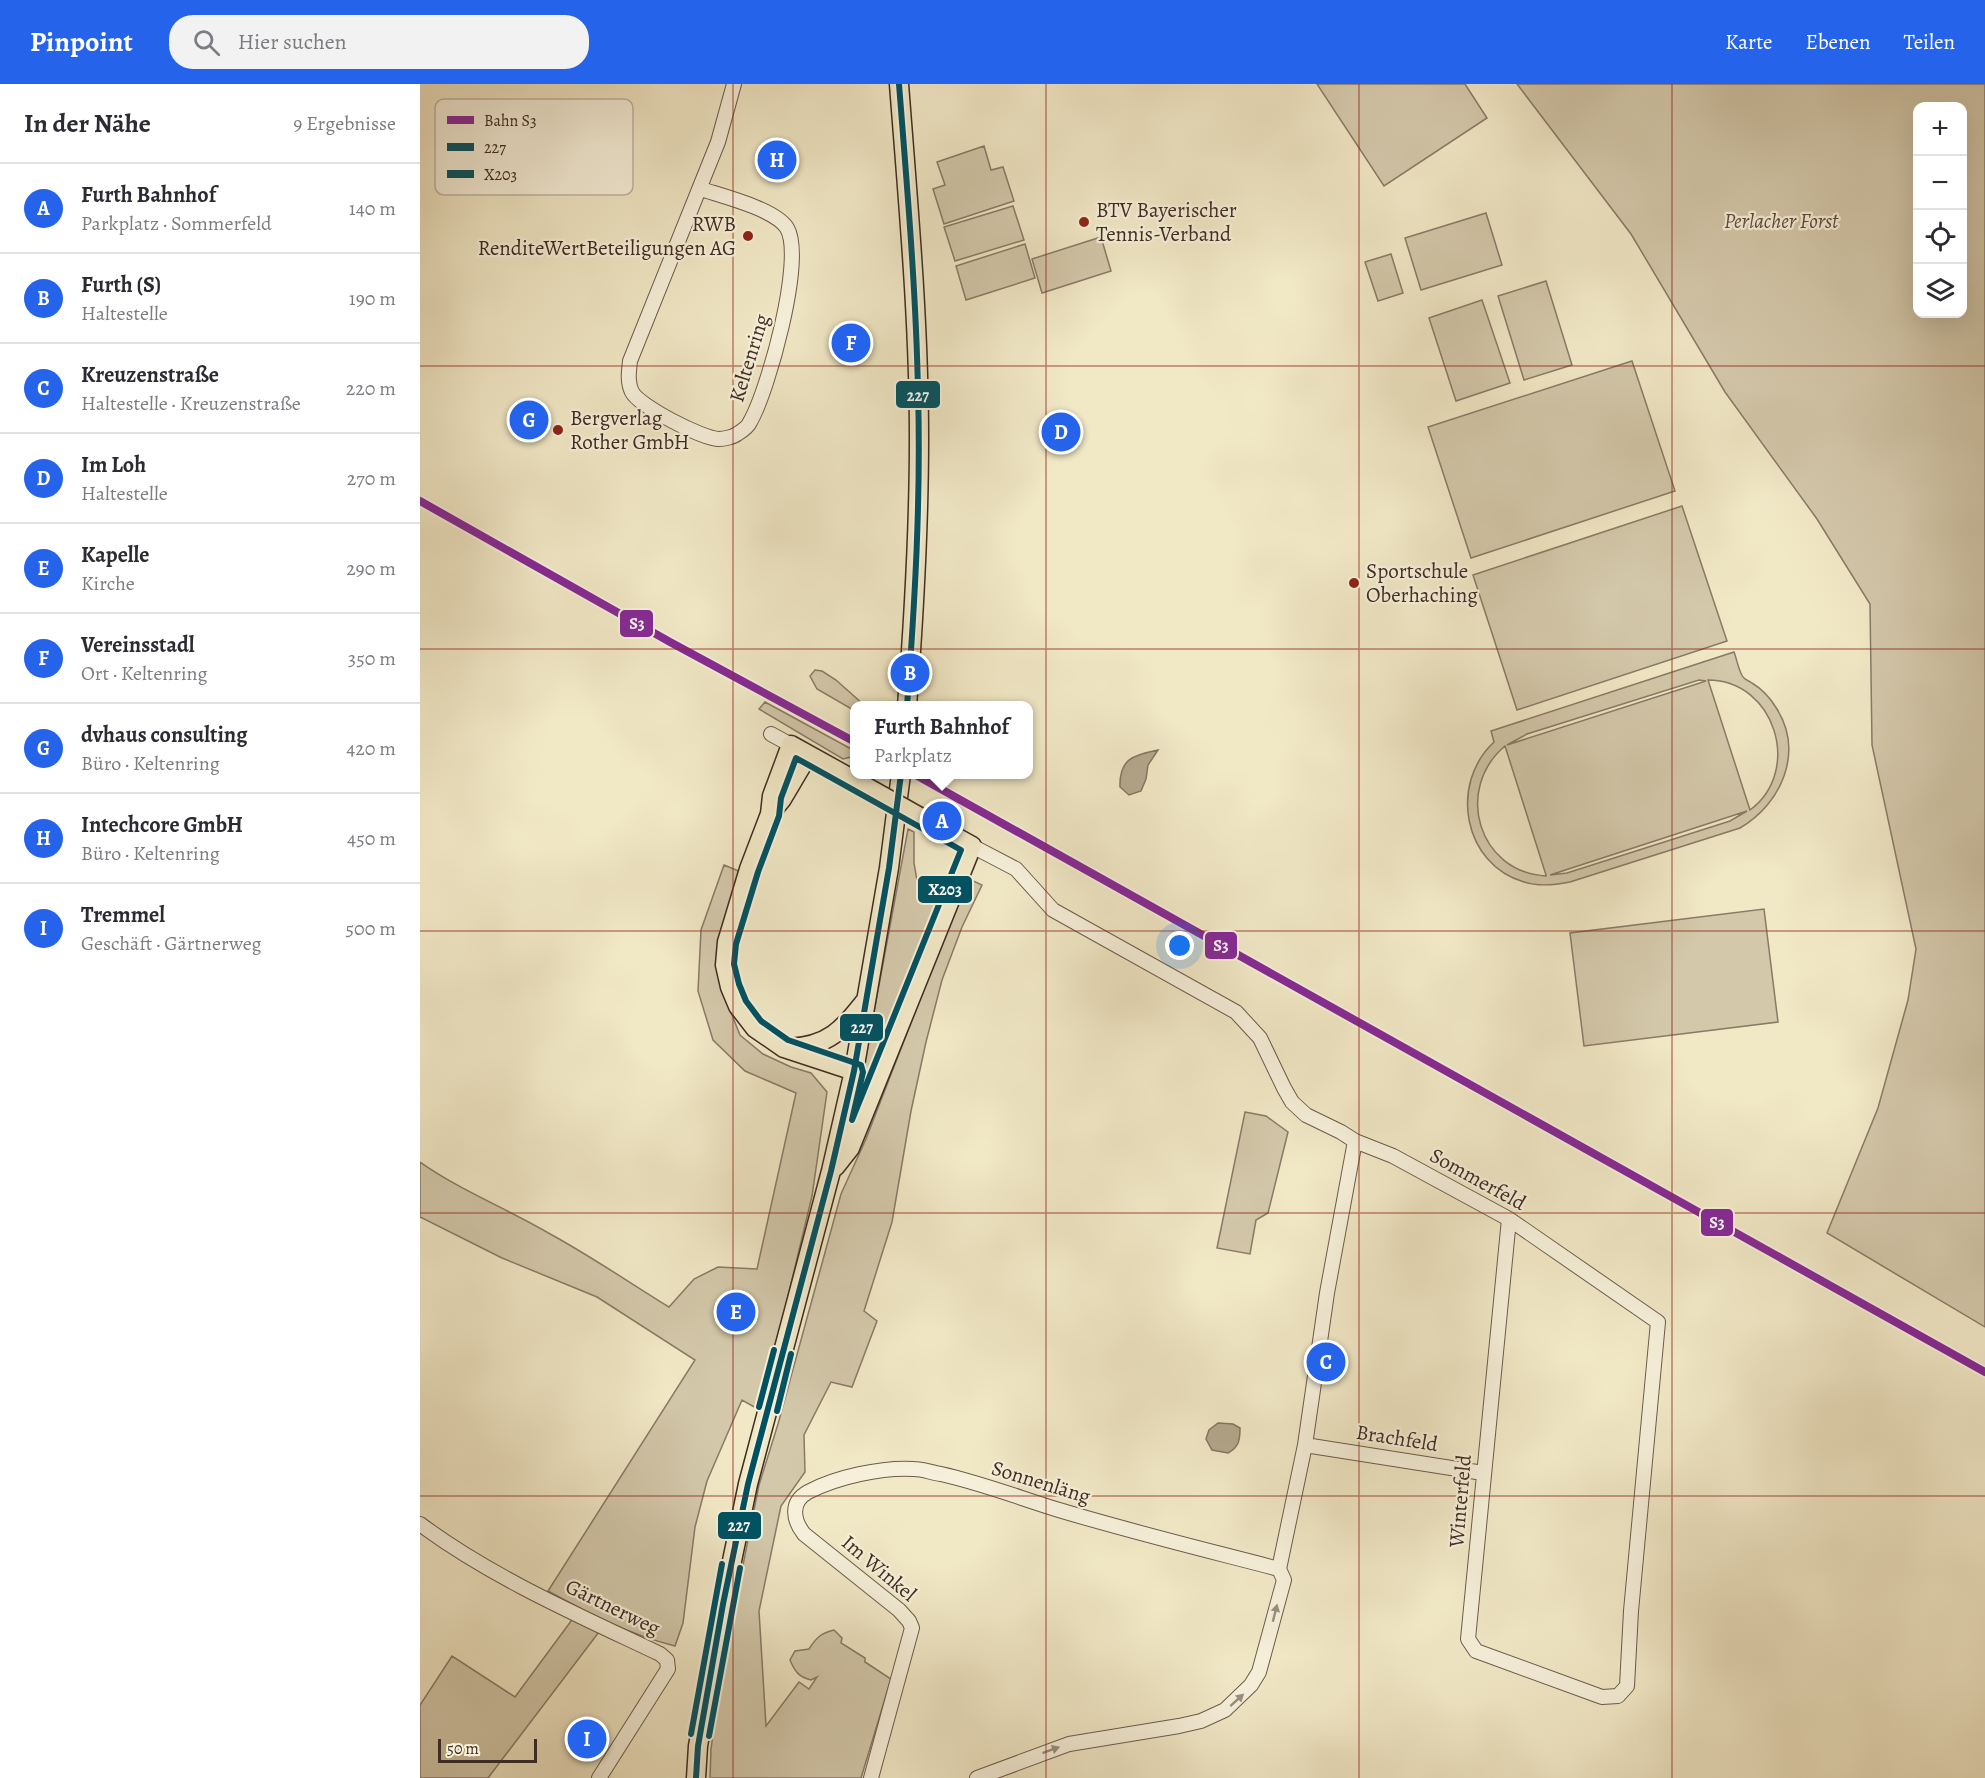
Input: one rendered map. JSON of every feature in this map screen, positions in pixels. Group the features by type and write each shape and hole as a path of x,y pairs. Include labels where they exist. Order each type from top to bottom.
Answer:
{"main road":[{"path":"899,84 915,317 919,435 916,580 907,701"},
{"path":"850,778 791,745 772,796 770,814 731,926 725,965 730,987 738,1006 755,1028 784,1048 854,1071"},
{"path":"770,814 782,799 808,755"},
{"path":"831,1171 850,1148 972,846 853,779"},
{"path":"696,1778 702,1724 723,1604 748,1484 831,1171 854,1071 889,868 900,779"},
{"path":"784,1048 807,1047 825,1041 841,1031 868,999"}],"street":[{"name":"Keltenring","path":"701,189 768,212 787,228 791,249 790,282 780,337 761,397 749,425 735,436 719,439 697,433 645,405 632,393 629,378 630,361 701,189 723,128 734,84"},
{"path":"771,734 791,745"},
{"name":"Sommerfeld","path":"972,846 1016,869 1053,910 1236,1012 1260,1038 1292,1102 1306,1115 1355,1141 1393,1156 1509,1219 1658,1322 1631,1611 1627,1686 1618,1696 1602,1697"},
{"path":"976,1778 1069,1744 1201,1721 1225,1710 1251,1685 1259,1672 1282,1575 1305,1445 1327,1293 1355,1141"},
{"name":"Winterfeld","path":"1509,1219 1468,1639 1476,1651 1602,1697"},
{"name":"Brachfeld","path":"1305,1445 1483,1473"},
{"name":"Sonnenläng","path":"795,1505 803,1495 830,1483 872,1472 915,1469 960,1479 1282,1575"},
{"name":"Im Winkel","path":"795,1505 798,1526 804,1534 899,1610 912,1628 871,1778"},
{"name":"Gärtnerweg","path":"420,1524 444,1542 483,1565 660,1654 667,1660 668,1669 599,1778"}],"green space":[{"path":"1317,84 1465,84 1487,118 1384,186"},
{"name":"Perlacher Forst","path":"1517,84 1985,84 1985,1327 1827,1233 1878,1108 1908,1000 1916,949 1872,745 1870,604 1817,519 1725,392 1631,234"},
{"path":"984,146 991,170 1003,167 1014,201 944,224 933,189 945,185 937,162"},
{"path":"1013,206 1024,240 955,261 944,227"},
{"path":"1486,213 1502,265 1421,290 1405,238"},
{"path":"1101,237 1111,271 1042,293 1032,259"},
{"path":"1025,244 1035,278 966,300 956,266"},
{"path":"1391,254 1403,293 1378,301 1365,262"},
{"path":"1546,281 1572,365 1524,380 1498,296"},
{"path":"1482,300 1510,383 1456,401 1429,318"},
{"path":"1632,361 1675,491 1471,558 1428,427"},
{"path":"1682,506 1727,641 1517,710 1473,575"},
{"path":"1734,652 1742,676 1763,691 1777,709 1785,726 1788,760 1777,791 1754,818 1740,828 1570,882 1535,885 1503,873 1487,858 1476,841 1469,821 1468,800 1471,779 1480,759 1494,742 1491,731","holes":["1699,680 1706,681 1507,745 1527,734","1708,680 1731,684 1750,695 1765,711 1774,730 1778,752 1775,773 1766,793 1750,810","1505,746 1546,876 1523,871 1504,860 1490,844 1481,826 1478,805 1480,784 1489,764","1747,811 1730,821 1567,873 1550,875"]},
{"path":"815,670 822,671 860,701 850,701 850,708 817,689 810,676"},
{"path":"765,702 850,748 850,757 843,759 759,709"},
{"path":"908,829 914,832 914,863 919,892 931,898 943,898 854,1120"},
{"path":"724,865 741,872 719,969 728,1005 740,1035 763,1054 811,1073 827,1092 812,1196 758,1409 742,1400 707,1481 695,1527 683,1623 675,1646 626,1630 548,1591 695,1360 597,1297 502,1258 420,1217 420,1162 567,1243 669,1307 694,1279 718,1267 757,1269 796,1093 745,1071 713,1040 698,991 701,930"},
{"path":"967,878 982,885 962,927 942,980 926,1042 911,1111 892,1222 864,1311 877,1321 852,1387 831,1382 804,1435 805,1472 781,1506 759,1611 766,1726 799,1682 809,1689 817,1677 811,1680 800,1676 790,1660 795,1651 809,1649 822,1634 834,1630 842,1638 841,1643 865,1658 865,1662 891,1679 861,1778 710,1778 711,1749 721,1675 759,1485 841,1194 866,1139"},
{"path":"1764,909 1778,1022 1584,1046 1570,933"},
{"path":"1245,1112 1266,1116 1288,1132 1268,1213 1256,1220 1250,1254 1217,1248"},
{"path":"574,1617 599,1632 488,1778 420,1778 420,1705 452,1656 515,1697"}],"shaded area":[{"path":"1158,750 1148,765 1141,791 1129,795 1120,787 1120,778 1125,764 1141,754"},
{"path":"1218,1423 1233,1424 1240,1428 1238,1443 1228,1453 1212,1450 1206,1439 1209,1430"}],"rail line":[{"name":"S3","path":"420,501 670,642 850,739"},
{"name":"S3","path":"923,779 1985,1372"}],"transit line":[{"name":"227","path":"899,84 913,276 919,431 917,549 907,701"},
{"name":"X203","path":"796,758 961,850 852,1120 863,1072 861,1065 788,1040 761,1021 746,1001 734,964 736,944 758,872 779,816 781,798 796,758"},
{"name":"227","path":"696,1778 698,1746 723,1604 748,1484 831,1171 854,1071 889,868 900,779"},
{"name":"X203","path":"759,1407 774,1350"},
{"name":"X203","path":"777,1411 791,1354"},
{"name":"X203","path":"691,1734 722,1564"},
{"name":"X203","path":"709,1736 740,1568"}],"place":[{"name":"Intechcore GmbH","path":"777,160"},
{"name":"BTV Bayerischer Tennis-Verband","path":"1084,222"},
{"name":"RWB RenditeWertBeteiligungen AG","path":"748,236"},
{"name":"Vereinsstadl","path":"851,343"},
{"name":"dvhaus consulting","path":"529,420"},
{"name":"Bergverlag Rother GmbH","path":"558,430"},
{"name":"Im Loh","path":"1061,432"},
{"name":"Sportschule Oberhaching","path":"1354,583"},
{"name":"Furth (S)","path":"910,673"},
{"name":"Furth Bahnhof","path":"942,821"},
{"name":"Kapelle","path":"736,1312"},
{"name":"Kreuzenstraße","path":"1326,1362"},
{"name":"Tremmel","path":"587,1739"}]}
